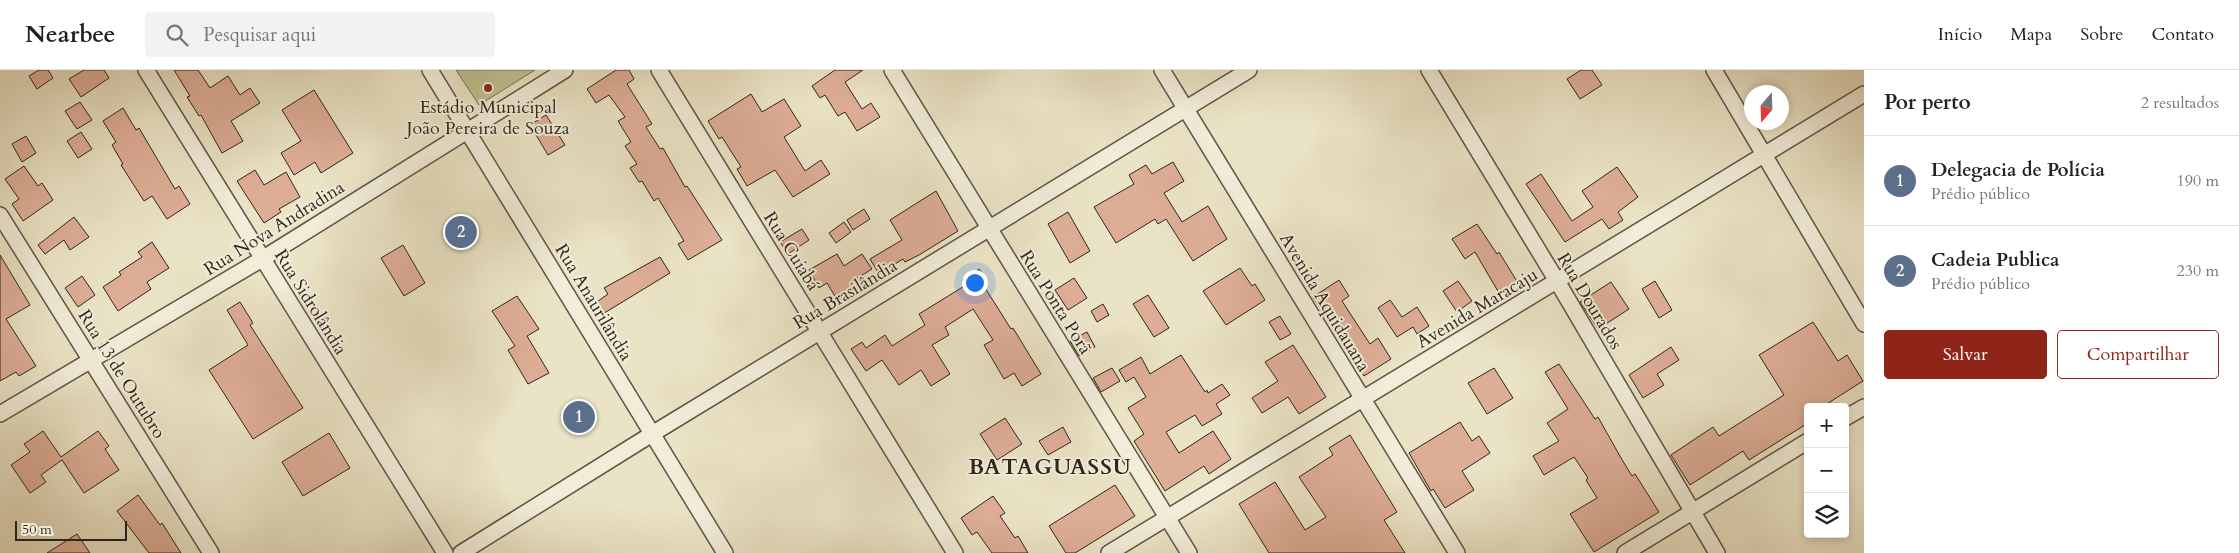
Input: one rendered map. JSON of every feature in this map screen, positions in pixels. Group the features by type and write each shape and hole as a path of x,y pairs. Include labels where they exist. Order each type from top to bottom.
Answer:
{"street":[{"name":"Rua Sidrolândia","path":"146,70 445,553"},
{"name":"Rua Anaurilândia","path":"430,70 726,553"},
{"name":"Rua Nova Andradina","path":"0,414 262,258 565,70"},
{"name":"Rua Cuiabá","path":"659,70 955,553"},
{"name":"Rua Ponta Porã","path":"892,70 1189,553"},
{"name":"Avenida Aquidauana","path":"1162,70 1457,553"},
{"name":"Rua Brasilândia","path":"461,553 652,434 1249,70"},
{"name":"Rua Dourados","path":"1429,70 1557,281 1717,553"},
{"path":"1714,70 1864,324"},
{"name":"Avenida Maracaju","path":"1109,553 1765,156 1864,94"},
{"name":"Rua 13 de Outubro","path":"0,215 210,553"},
{"path":"1849,416 1864,407"},
{"path":"1625,553 1804,443"}],"green space":[{"name":"Estádio Municipal João Pereira de Souza","path":"456,70 535,70 479,105"}],"building":[{"path":"39,70 48,70 53,78 37,89 29,76"},
{"path":"84,70 104,70 109,78 81,97 69,79"},
{"path":"174,70 198,70 210,88 228,76 240,95 250,88 260,103 231,121 243,141 222,153 201,115 199,116 187,97 190,96"},
{"path":"616,70 629,70 634,79 627,84 652,124 646,127 660,149 663,148 685,187 687,186 722,240 688,260 678,244 684,241 658,198 654,201 642,181 639,182 630,168 637,164 625,146 631,142 618,121 625,117 609,95 596,103 587,89"},
{"path":"835,70 863,70 845,82 862,109 871,103 880,117 857,131 845,112 838,116 825,95 820,98 812,86"},
{"path":"1581,70 1592,70 1602,85 1580,99 1567,79"},
{"path":"314,90 353,153 321,173 315,162 294,175 281,153 301,141 282,110"},
{"path":"751,94 762,112 784,99 801,126 784,137 805,171 821,160 830,174 793,197 775,170 747,186 737,169 741,167 722,137 719,139 708,121"},
{"path":"80,102 92,120 77,129 65,111"},
{"path":"123,108 136,130 139,128 175,189 179,186 190,204 167,219 152,196 144,201 121,165 123,164 112,145 116,142 103,121"},
{"path":"546,115 565,145 548,155 530,125"},
{"path":"81,132 92,149 78,158 67,141"},
{"path":"26,136 36,153 22,162 12,144"},
{"path":"1173,162 1184,181 1164,193 1182,222 1208,206 1227,239 1193,261 1166,219 1158,224 1155,219 1116,243 1094,207 1134,184 1129,175 1146,165 1152,174"},
{"path":"24,166 38,186 42,183 53,200 23,221 12,204 19,199 5,179"},
{"path":"1617,167 1638,197 1618,212 1623,220 1609,229 1602,219 1565,242 1526,184 1541,174 1572,221 1593,207 1582,191"},
{"path":"255,170 264,185 286,172 300,197 279,209 281,212 264,223 237,181"},
{"path":"936,191 958,231 919,255 905,262 903,259 879,274 870,259 902,240 890,220"},
{"path":"864,209 870,219 853,230 847,220"},
{"path":"1068,212 1090,251 1070,263 1048,224"},
{"path":"74,217 89,237 70,250 64,240 45,254 38,245"},
{"path":"844,222 851,232 836,243 829,233"},
{"path":"1477,224 1497,254 1499,252 1518,283 1499,293 1475,252 1465,259 1452,239"},
{"path":"802,229 809,240 788,254 780,242"},
{"path":"152,242 169,268 147,282 151,289 118,311 103,287 121,275 119,272 142,257 138,252"},
{"path":"403,245 425,283 404,296 381,258"},
{"path":"837,254 844,266 862,254 872,269 854,280 859,288 838,301 827,283 819,288 809,270"},
{"path":"0,255 30,305 6,319 36,366 19,376 16,372 0,381"},
{"path":"660,257 670,273 601,315 594,304 608,294 604,288"},
{"path":"1240,268 1252,286 1255,284 1265,300 1226,325 1203,291"},
{"path":"979,269 987,280 982,283 1011,329 1013,328 1041,374 1022,386 1014,373 1004,379 984,345 993,340 973,309 945,327 949,335 932,345 950,374 931,386 921,370 899,385 882,360 866,371 851,349 862,342 866,348 885,335 892,346 925,325 919,314 966,285 962,280"},
{"path":"82,276 95,295 78,307 65,288"},
{"path":"1074,278 1087,298 1068,310 1055,290"},
{"path":"1339,280 1349,296 1342,301 1370,344 1378,338 1391,359 1364,376 1313,297"},
{"path":"1458,281 1472,301 1457,312 1443,291"},
{"path":"1655,281 1672,310 1659,318 1642,289"},
{"path":"1611,282 1629,309 1598,329 1580,302"},
{"path":"1148,295 1169,328 1154,337 1133,304"},
{"path":"517,296 539,329 527,336 549,373 528,384 508,350 515,346 492,311"},
{"path":"1390,300 1402,317 1417,307 1429,326 1417,334 1413,327 1397,337 1378,308"},
{"path":"240,302 253,323 250,325 303,408 253,439 209,370 248,345 227,310"},
{"path":"1103,304 1109,315 1097,322 1091,311"},
{"path":"1280,316 1291,334 1280,340 1269,322"},
{"path":"1813,322 1838,361 1847,355 1863,381 1828,403 1804,403 1804,426 1749,460 1743,451 1690,485 1671,455 1713,427 1719,436 1784,395 1759,355"},
{"path":"1087,332 1095,347 1079,356 1070,341"},
{"path":"1293,345 1326,397 1299,414 1288,397 1262,413 1252,398 1278,381 1265,362"},
{"path":"1671,347 1679,360 1657,374 1664,385 1643,398 1629,375"},
{"path":"1181,355 1205,392 1207,390 1208,393 1222,384 1230,395 1216,404 1222,414 1202,426 1195,415 1166,432 1179,453 1213,431 1231,459 1209,474 1204,466 1165,491 1134,441 1144,434 1128,408 1146,397 1134,377 1126,382 1119,370 1141,357 1150,374"},
{"path":"1559,364 1595,419 1598,417 1632,476 1635,474 1659,512 1594,552 1570,514 1597,498 1586,480 1588,478 1574,457 1544,475 1533,456 1559,441 1547,423 1568,409 1545,372"},
{"path":"1112,368 1120,381 1101,392 1093,378"},
{"path":"1494,368 1513,398 1487,414 1468,383"},
{"path":"1005,418 1022,444 997,460 980,434"},
{"path":"1460,422 1472,441 1479,436 1490,453 1462,471 1474,490 1445,508 1433,489 1431,491 1409,453"},
{"path":"1063,427 1071,442 1048,455 1039,441"},
{"path":"43,431 61,457 98,431 109,446 105,449 119,470 84,493 62,460 41,475 46,482 30,493 11,465 30,452 24,444"},
{"path":"329,433 350,468 303,496 282,462"},
{"path":"1350,435 1397,512 1384,520 1405,553 1269,553 1239,504 1275,482 1305,530 1326,517 1299,477 1333,455 1329,448"},
{"path":"1115,485 1135,516 1075,553 1066,553 1049,526"},
{"path":"138,495 160,525 162,523 181,553 149,553 117,511"},
{"path":"993,496 1005,513 1000,516 1015,538 1018,536 1028,553 992,553 977,532 972,535 961,518"},
{"path":"77,534 90,553 47,553"}],"place":[{"name":"Estádio Municipal João Pereira de Souza","path":"488,88"},
{"name":"Cadeia Publica","path":"461,232"},
{"name":"Delegacia de Polícia","path":"579,417"}],"district":[{"name":"BATAGUASSU","path":"1050,466"}]}
